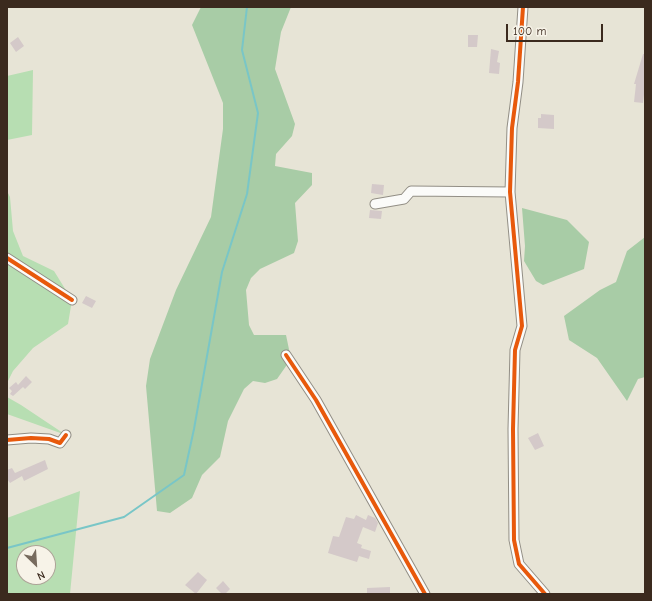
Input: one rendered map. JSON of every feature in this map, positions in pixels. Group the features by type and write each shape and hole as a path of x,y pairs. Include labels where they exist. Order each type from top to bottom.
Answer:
{"street":[{"path":"523,7 523,30 512,128 510,192 522,326 515,350 513,484 514,540 519,564 545,594"},
{"path":"375,204 404,199 411,191 510,192"},
{"path":"7,258 72,300"},
{"path":"286,354 334,432 425,594"},
{"path":"7,440 31,438 49,439 60,443 66,435"}],"green space":[{"path":"201,7 291,7 281,32 275,69 295,124 292,136 276,154 275,166 312,173 312,185 295,203 298,241 294,253 260,269 251,278 246,290 249,325 254,335 286,335 291,359 277,379 265,383 253,381 244,389 228,421 220,457 202,475 192,498 170,513 157,511 146,386 150,359 176,290 211,217 223,129 223,103 192,25"},
{"path":"33,70 32,135 7,140 7,76"},
{"path":"7,191 10,197 13,231 23,256 54,271 72,300 68,324 33,348 13,371 7,383"},
{"path":"522,208 567,220 589,242 584,269 543,285 536,281 524,261 525,246"},
{"path":"645,237 645,377 638,379 627,401 597,358 569,340 564,316 600,290 616,282 627,251"},
{"path":"7,397 21,405 66,435 7,414"},
{"path":"80,491 70,594 7,594 7,518"}],"building":[{"path":"468,35 478,35 477,47 468,47"},
{"path":"18,37 24,46 16,52 10,43"},
{"path":"491,49 499,51 497,62 500,63 499,74 489,73"},
{"path":"643,54 645,54 645,86 643,103 634,102 636,84 634,84"},
{"path":"541,114 554,115 554,129 538,128 538,118 541,118"},
{"path":"372,184 384,185 383,195 371,193"},
{"path":"370,210 382,211 381,219 369,218"},
{"path":"86,296 96,301 92,308 82,303"},
{"path":"26,376 32,382 25,389 23,387 13,396 10,394 12,391 9,388 16,382 18,385"},
{"path":"538,433 544,446 535,450 528,438"},
{"path":"45,460 48,469 24,481 22,476 10,483 7,479 7,470 12,468 15,473"},
{"path":"356,515 366,520 368,515 375,518 378,523 375,532 363,527 357,543 362,545 361,548 371,551 369,559 359,556 357,562 328,553 333,536 339,537 346,517 354,519"},
{"path":"198,572 207,580 196,594 185,585"},
{"path":"223,581 230,589 225,594 222,594 216,588"},
{"path":"390,587 390,594 367,594 367,588"}],"waterway":[{"path":"7,548 124,517 184,475 194,429 222,272 247,194 258,113 242,50 247,7"}],"cycle path":[{"path":"523,7 518,82 512,128 510,192 522,326 515,350 513,429 514,540 519,564 545,594"},
{"path":"7,258 72,300"},
{"path":"286,355 316,400 425,594"},
{"path":"7,440 31,438 49,439 60,443 66,435"}]}
